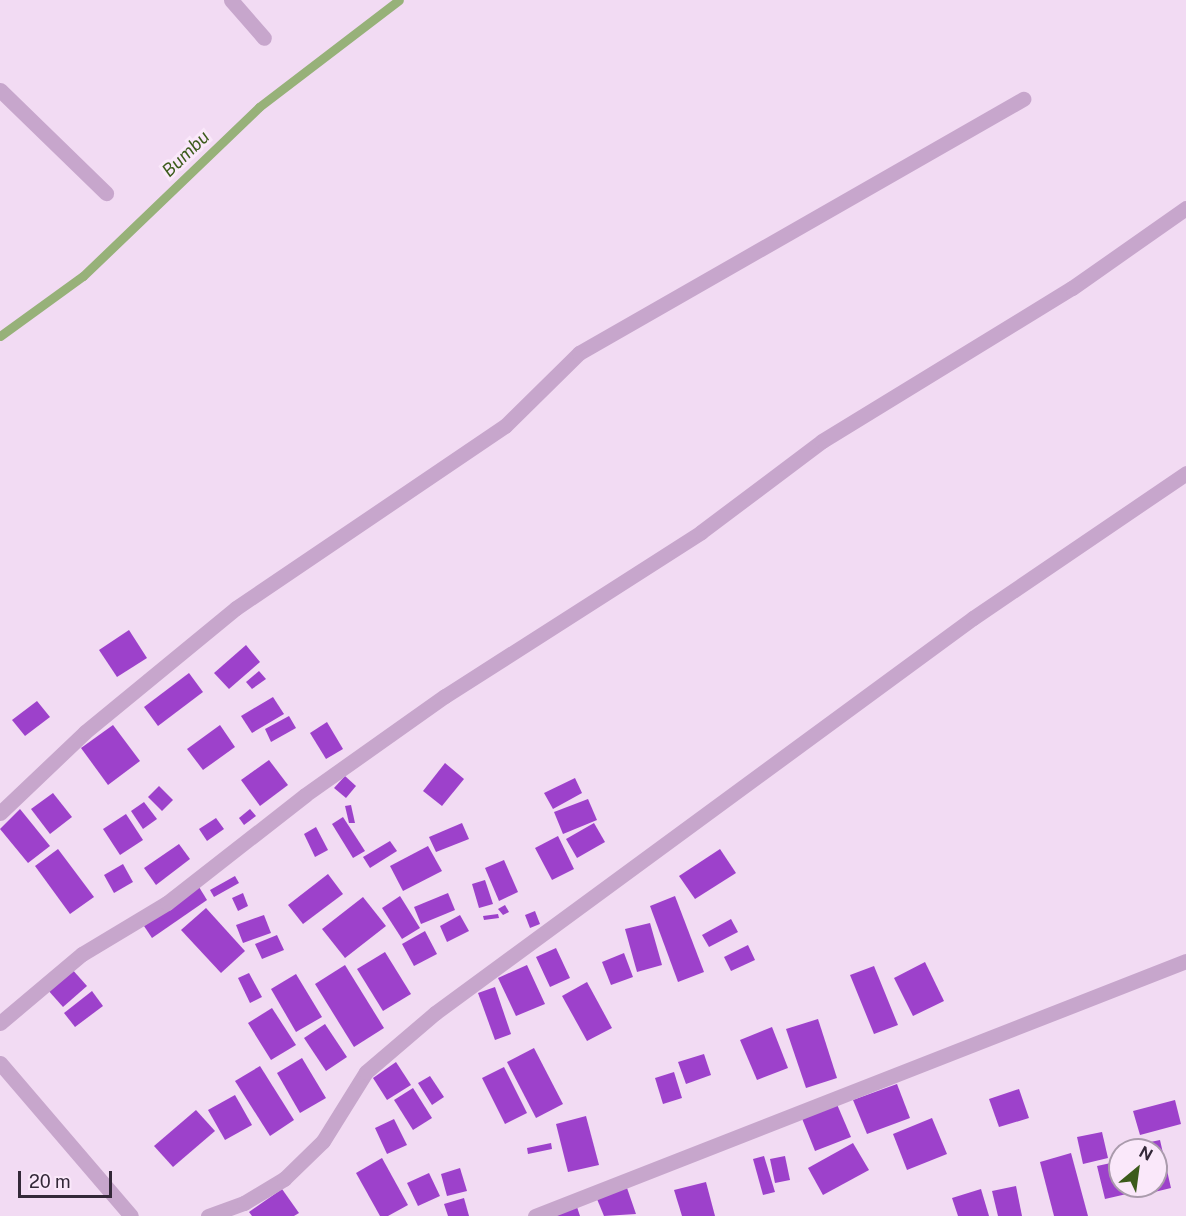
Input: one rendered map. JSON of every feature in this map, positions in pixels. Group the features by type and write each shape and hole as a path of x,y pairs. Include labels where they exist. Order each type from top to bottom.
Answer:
{"street":[{"path":"231,0 264,38"},
{"path":"0,90 106,193"},
{"path":"0,813 84,732 236,608 505,426 579,353 1023,99"},
{"path":"0,1023 72,960 167,903 305,795 446,696 701,532 822,441 1072,288 1186,208"},
{"path":"208,1216 244,1203 284,1179 323,1141 366,1072 435,1013 974,618 1186,473"},
{"path":"535,1216 1186,961"},
{"path":"0,1063 131,1216"}],"building":[{"path":"129,630 147,658 117,677 99,650"},
{"path":"246,645 260,662 229,689 214,673"},
{"path":"259,671 266,679 252,689 246,682"},
{"path":"189,673 203,692 158,726 144,707"},
{"path":"273,697 284,714 252,733 241,716"},
{"path":"37,701 50,717 25,736 12,720"},
{"path":"289,716 296,728 271,742 265,729"},
{"path":"327,722 343,749 326,759 310,733"},
{"path":"113,725 140,761 108,785 81,748"},
{"path":"220,725 235,747 203,770 187,749"},
{"path":"269,760 288,785 260,806 241,780"},
{"path":"445,763 464,779 442,806 423,791"},
{"path":"345,776 356,786 346,798 334,788"},
{"path":"575,778 582,793 553,809 544,793"},
{"path":"159,786 173,800 162,811 148,797"},
{"path":"53,793 72,817 50,834 31,809"},
{"path":"588,799 597,820 563,834 554,812"},
{"path":"144,802 157,819 143,829 131,811"},
{"path":"351,805 355,823 349,823 345,806"},
{"path":"20,809 50,846 28,863 0,829"},
{"path":"250,809 256,816 244,825 239,818"},
{"path":"126,814 143,840 120,855 103,829"},
{"path":"343,817 365,851 353,858 332,824"},
{"path":"216,818 224,829 207,841 199,829"},
{"path":"462,823 469,839 436,852 429,837"},
{"path":"594,823 605,842 577,858 566,839"},
{"path":"316,827 328,850 315,857 304,834"},
{"path":"558,836 574,869 552,880 535,848"},
{"path":"390,841 397,851 370,868 363,857"},
{"path":"179,844 190,859 156,885 144,868"},
{"path":"428,846 442,871 403,891 390,866"},
{"path":"58,849 94,897 70,914 35,866"},
{"path":"720,849 736,873 695,899 679,876"},
{"path":"504,860 518,892 499,901 485,868"},
{"path":"123,864 133,882 114,893 104,875"},
{"path":"328,874 343,894 303,924 288,905"},
{"path":"235,876 239,883 214,897 210,890"},
{"path":"485,880 493,904 479,908 472,884"},
{"path":"199,887 207,900 152,938 144,926"},
{"path":"243,893 248,906 238,911 232,898"},
{"path":"448,893 455,910 421,924 414,907"},
{"path":"400,896 420,928 402,939 382,908"},
{"path":"675,896 704,972 678,982 650,906"},
{"path":"363,897 386,926 345,958 322,929"},
{"path":"505,905 509,912 503,915 498,909"},
{"path":"206,908 245,951 221,973 181,930"},
{"path":"535,911 540,924 530,928 525,915"},
{"path":"498,914 499,918 484,920 483,916"},
{"path":"264,915 271,933 243,943 236,925"},
{"path":"460,915 469,931 447,942 440,926"},
{"path":"731,919 738,932 709,947 702,935"},
{"path":"650,923 662,965 637,972 625,929"},
{"path":"425,931 437,954 414,966 402,944"},
{"path":"277,935 284,950 262,959 255,944"},
{"path":"748,945 755,960 731,971 724,957"},
{"path":"556,948 570,978 550,987 536,957"},
{"path":"385,952 411,994 383,1011 357,969"},
{"path":"624,953 633,977 611,985 602,962"},
{"path":"925,962 944,1001 913,1016 894,978"},
{"path":"345,965 384,1028 354,1047 315,984"},
{"path":"527,965 545,1004 516,1016 498,978"},
{"path":"874,966 898,1025 874,1034 850,975"},
{"path":"71,968 87,986 63,1007 47,989"},
{"path":"249,973 262,997 250,1003 238,978"},
{"path":"296,974 322,1017 296,1032 271,989"},
{"path":"587,982 612,1028 587,1041 562,996"},
{"path":"495,987 511,1034 495,1040 478,993"},
{"path":"92,991 103,1006 75,1027 64,1013"},
{"path":"272,1008 296,1045 271,1060 248,1023"},
{"path":"818,1019 837,1078 806,1088 786,1029"},
{"path":"325,1024 347,1057 326,1071 304,1038"},
{"path":"772,1027 788,1068 757,1080 740,1040"},
{"path":"534,1048 563,1104 536,1118 507,1062"},
{"path":"704,1054 711,1075 686,1084 678,1062"},
{"path":"302,1058 326,1098 300,1113 277,1073"},
{"path":"396,1062 411,1085 387,1100 373,1078"},
{"path":"260,1066 294,1120 270,1136 235,1081"},
{"path":"504,1067 527,1113 505,1124 482,1078"},
{"path":"674,1072 682,1098 663,1104 655,1078"},
{"path":"430,1076 444,1097 432,1105 418,1083"},
{"path":"897,1084 910,1118 867,1134 853,1100"},
{"path":"413,1088 432,1118 413,1130 394,1100"},
{"path":"1019,1089 1029,1118 999,1127 989,1099"},
{"path":"235,1095 252,1125 225,1140 208,1110"},
{"path":"1175,1100 1181,1124 1140,1135 1133,1111"},
{"path":"836,1102 851,1137 815,1151 801,1116"},
{"path":"196,1110 215,1131 173,1167 154,1146"},
{"path":"586,1116 599,1165 568,1172 556,1124"},
{"path":"932,1118 947,1154 907,1170 893,1134"},
{"path":"394,1119 407,1145 387,1154 375,1128"},
{"path":"1102,1132 1108,1158 1083,1164 1077,1137"},
{"path":"551,1143 552,1149 528,1154 527,1148"},
{"path":"853,1143 869,1170 823,1195 808,1168"},
{"path":"1071,1153 1088,1216 1054,1216 1040,1162"},
{"path":"764,1156 775,1192 763,1195 753,1159"},
{"path":"785,1156 790,1180 775,1183 770,1159"},
{"path":"382,1158 408,1205 388,1216 380,1216 356,1173"},
{"path":"1108,1164 1109,1198 1105,1199 1097,1166"},
{"path":"460,1168 467,1191 447,1196 441,1174"},
{"path":"429,1173 440,1196 418,1206 407,1183"},
{"path":"706,1182 715,1216 682,1216 674,1190"},
{"path":"1016,1186 1022,1216 998,1216 992,1191"},
{"path":"627,1188 636,1214 604,1216 597,1199"},
{"path":"282,1189 299,1213 294,1216 252,1216 249,1212"},
{"path":"981,1189 989,1216 958,1216 952,1198"},
{"path":"464,1198 469,1216 448,1216 444,1204"},
{"path":"577,1207 580,1216 554,1216"}],"waterway":[{"name":"Bumbu","path":"0,336 83,276 259,107 399,0"}]}
